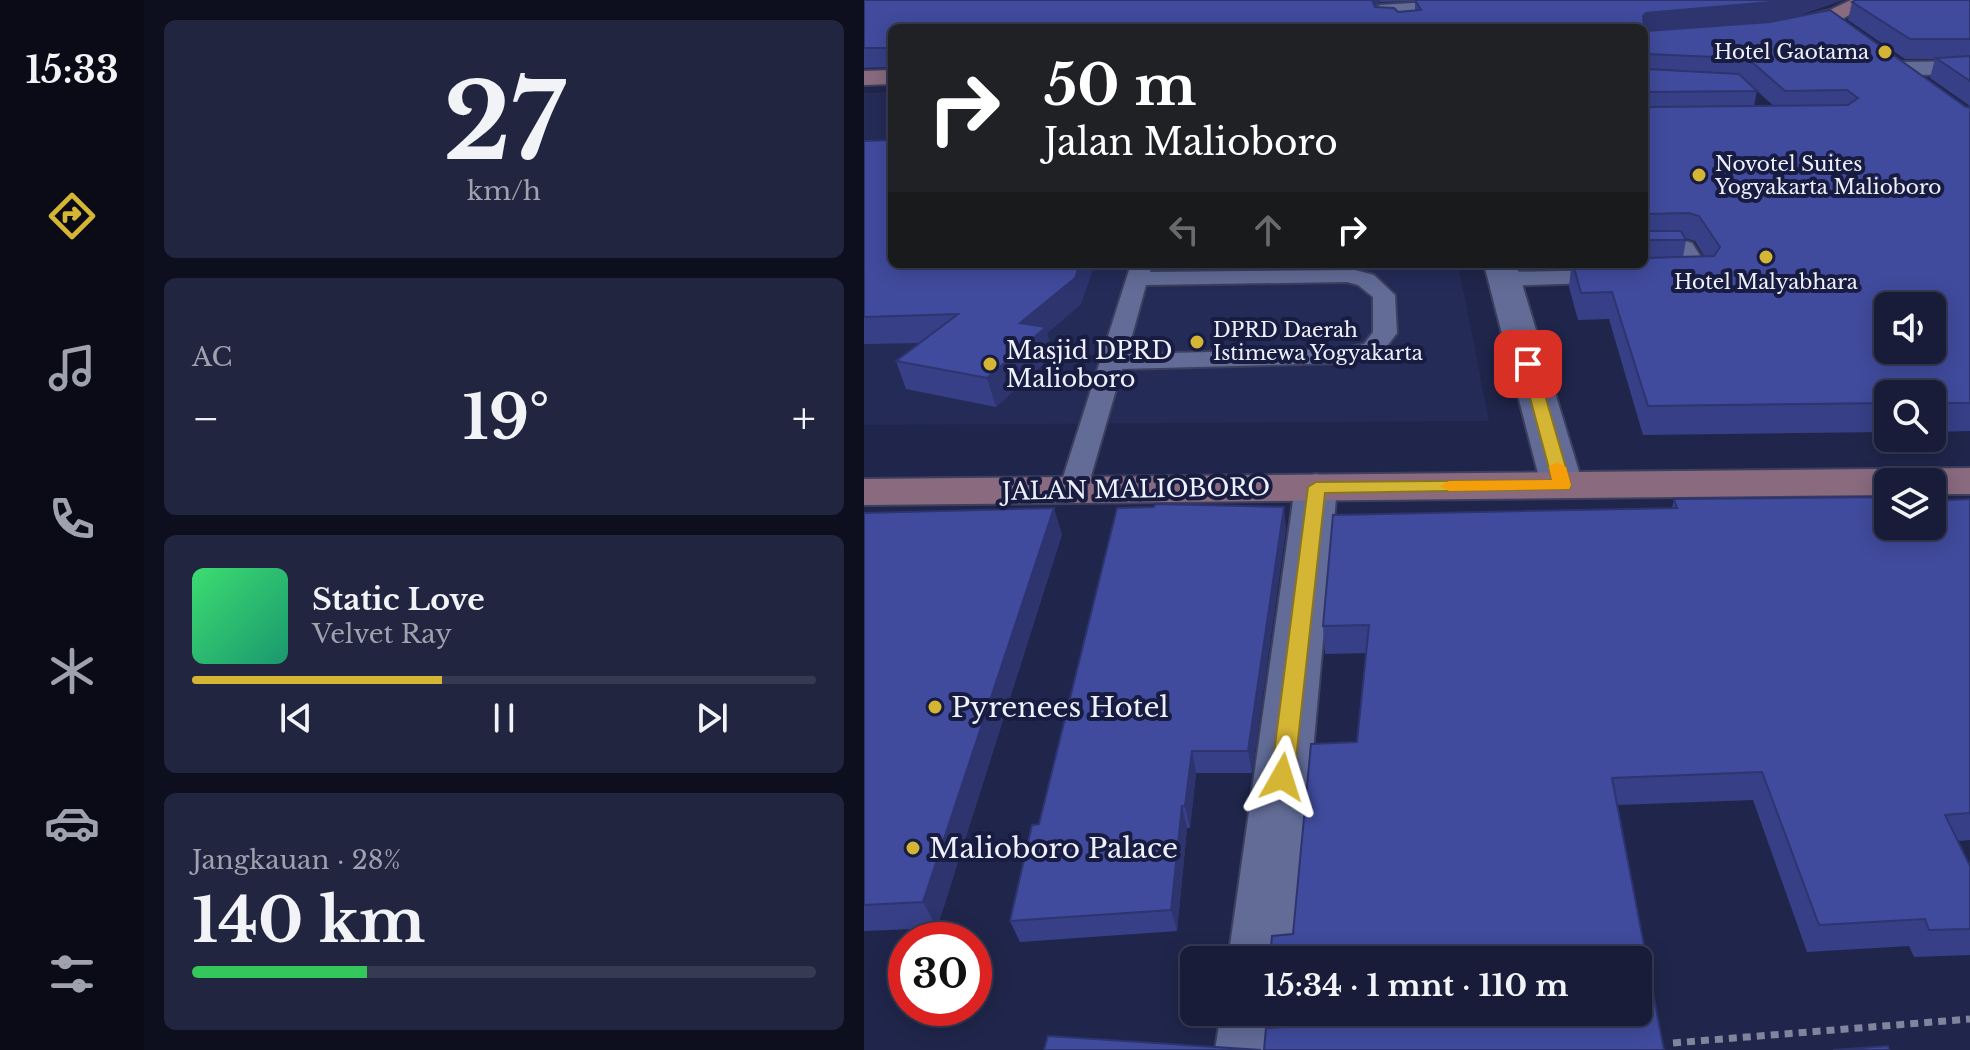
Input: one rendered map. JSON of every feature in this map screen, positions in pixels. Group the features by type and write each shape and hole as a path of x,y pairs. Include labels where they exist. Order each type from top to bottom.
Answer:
{"main road":[{"path":"1752,32 1832,16 1866,0"},
{"path":"864,78 888,77"},
{"name":"JALAN MALIOBORO","path":"1946,481 1970,481"},
{"name":"JALAN MALIOBORO","path":"864,492 1874,482"}],"street":[{"path":"1406,24 1402,17 1383,18 1380,11 1430,8"},
{"path":"1922,86 1892,64 1970,67"},
{"path":"1502,272 1562,485"},
{"path":"1263,946 1316,487"},
{"path":"1250,1050 1253,1026"}],"lane":[{"path":"1648,248 1685,247 1701,274 1657,275"},
{"path":"1073,490 1140,271 1347,275 1366,280 1384,295 1385,333 1372,349 1341,356 1114,362"},
{"path":"1502,272 1628,276"}],"path":[{"path":"1673,1043 1970,1019"}],"shaded area":[{"name":"DPRD Daerah Istimewa Yogyakarta","path":"888,92 888,268 1459,268 1489,421 864,425 864,93"}],"building":[{"path":"864,0 1372,0 1375,7 1394,8 1398,12 1421,10 1415,0 1793,0 1646,13 1644,24 888,24 888,48 864,48"},
{"path":"1970,0 1970,39 1910,39 1852,2"},
{"path":"1830,10 1970,107 1970,403 1946,403 1946,380 1874,380 1874,403 1648,406 1612,292 1581,293 1574,268 1648,268 1648,258 1714,256 1720,247 1699,216 1689,213 1648,214 1648,107 1848,105 1858,98 1847,90 1785,91 1753,63 1738,58 1648,54 1648,31 1770,22"},
{"path":"1970,56 1970,81 1936,58"},
{"path":"1648,69 1739,74 1757,91 1648,92"},
{"path":"888,140 888,268 1079,268 1075,278 1020,323 1046,327 987,378 896,361 958,314 864,317 864,141"},
{"path":"1648,231 1681,231 1686,240 1648,240"},
{"path":"1874,497 1874,540 1946,540 1946,500 1970,499 1970,813 1945,815 1970,866 1970,929 1929,930 1925,919 1819,925 1762,772 1612,778 1644,946 1271,946 1272,936 1293,934 1311,744 1357,742 1369,625 1323,626 1333,515 1677,508 1674,499"},
{"path":"1155,504 1284,507 1248,751 1192,751 1185,806 1182,806 1171,910 1010,921 1032,825 1039,824 1117,508 1154,507"},
{"path":"1054,508 923,902 864,905 864,513"},
{"path":"1652,987 1664,1050 1264,1050 1266,1028 1652,1026"},
{"path":"1048,1036 1261,1050 1044,1050"},
{"path":"1888,1046 1889,1050 1833,1050"}],"slow traffic":[{"path":"1449,486 1562,485 1557,467"}],"place":[{"name":"Hotel Gaotama","path":"1885,52"},
{"name":"Novotel Suites Yogyakarta Malioboro","path":"1699,175"},
{"name":"Hotel Malyabhara","path":"1766,257"},
{"name":"DPRD Daerah Istimewa Yogyakarta","path":"1197,342"},
{"name":"Masjid DPRD Malioboro","path":"990,364"},
{"name":"Pyrenees Hotel","path":"935,707"},
{"name":"Malioboro Palace","path":"913,848"}],"route":[{"path":"1282,777 1316,487 1562,485 1528,364"}]}
